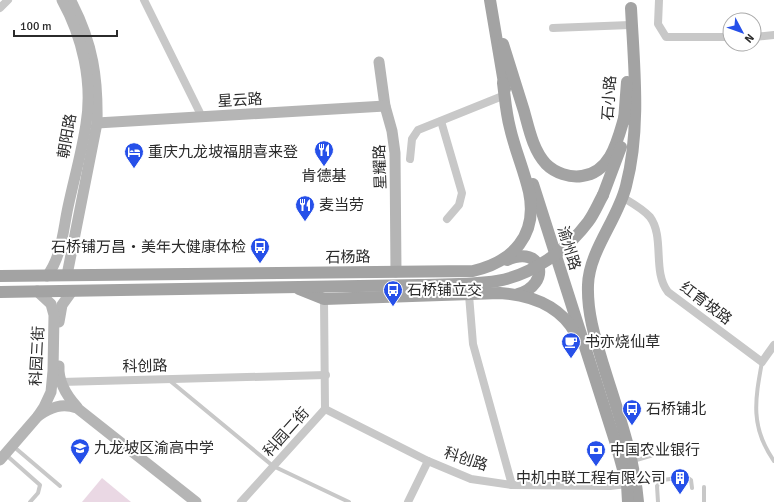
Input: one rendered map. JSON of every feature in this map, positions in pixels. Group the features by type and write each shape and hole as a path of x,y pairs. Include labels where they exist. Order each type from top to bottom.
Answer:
{"main road":[{"name":"渝州路","path":"490,0 503,83 627,484 628,502"},
{"path":"490,0 531,136 540,156 547,165 555,171 574,177 594,172 603,166 611,156 625,115"},
{"name":"渝州路","path":"631,4 634,114 630,167 622,197 592,263 588,283 588,304 591,325 632,461 638,502"},
{"name":"石小路","path":"420,285 498,281 523,273 548,259 572,241 589,221 603,195 621,148 625,115 631,4"},
{"name":"石杨路","path":"0,276 473,271 497,264 515,250 521,242 526,232 530,212 529,192 510,128 503,83"},
{"path":"497,264 519,256 528,256 536,262 540,271 537,281 530,289 518,294"},
{"name":"石杨路","path":"0,292 420,285"},
{"path":"292,286 324,299 518,294 546,304 560,313 572,327 586,353"}],"street":[{"path":"0,8 8,0"},
{"name":"朝阳路","path":"47,276 58,255 86,122 86,78 79,39 62,0"},
{"name":"朝阳路","path":"67,275 97,123 97,86 94,59 88,38 70,0"},
{"path":"144,0 202,117"},
{"path":"659,0 658,24 666,37 722,37"},
{"path":"552,28 630,25"},
{"path":"762,36 774,35"},
{"name":"星耀路","path":"379,62 385,106 392,131 395,153 396,272"},
{"path":"410,159 412,139 418,130 505,95"},
{"name":"星云路","path":"97,123 385,106"},
{"path":"441,121 462,193 459,205 447,219"},
{"name":"红育坡路","path":"622,197 645,212 654,224 662,280 668,292 762,362"},
{"path":"64,226 65,230 69,232 73,232 76,228"},
{"name":"科园三街","path":"6,453 38,416 48,400 52,382 54,315 51,304 37,291"},
{"name":"科园三街","path":"72,291 62,305 59,314 58,371 68,397 77,408 196,502"},
{"name":"科创路","path":"325,409 428,461 471,479 512,485 473,344 469,295"},
{"name":"科园二街","path":"241,502 325,409 326,375 324,299"},
{"path":"762,362 774,345"},
{"name":"科创路","path":"61,382 326,375"},
{"path":"38,416 57,406 67,405 77,408"},
{"path":"408,502 428,461"},
{"path":"512,485 610,486 627,484"}],"lane":[{"path":"762,362 756,396 757,427 765,448 774,461"},
{"path":"168,379 273,466 349,502"},
{"path":"632,461 694,443"},
{"path":"6,453 60,486"},
{"path":"6,453 40,485 38,493 30,502"},
{"path":"658,502 657,486 662,480 687,477 691,480 692,488"},
{"path":"704,487 704,502"}],"shaded area":[{"path":"102,478 131,502 82,502"}],"place":[{"name":"肯德基","path":"324,167"},
{"name":"重庆九龙坡福朋喜来登","path":"134,169"},
{"name":"麦当劳","path":"305,222"},
{"name":"石桥铺万昌‧美年大健康体检","path":"260,264"},
{"name":"石桥铺立交","path":"393,307"},
{"name":"书亦烧仙草","path":"571,359"},
{"name":"石桥铺北","path":"632,426"},
{"name":"九龙坡区渝高中学","path":"80,465"},
{"name":"中国农业银行","path":"596,467"},
{"name":"中机中联工程有限公司","path":"680,495"}]}
